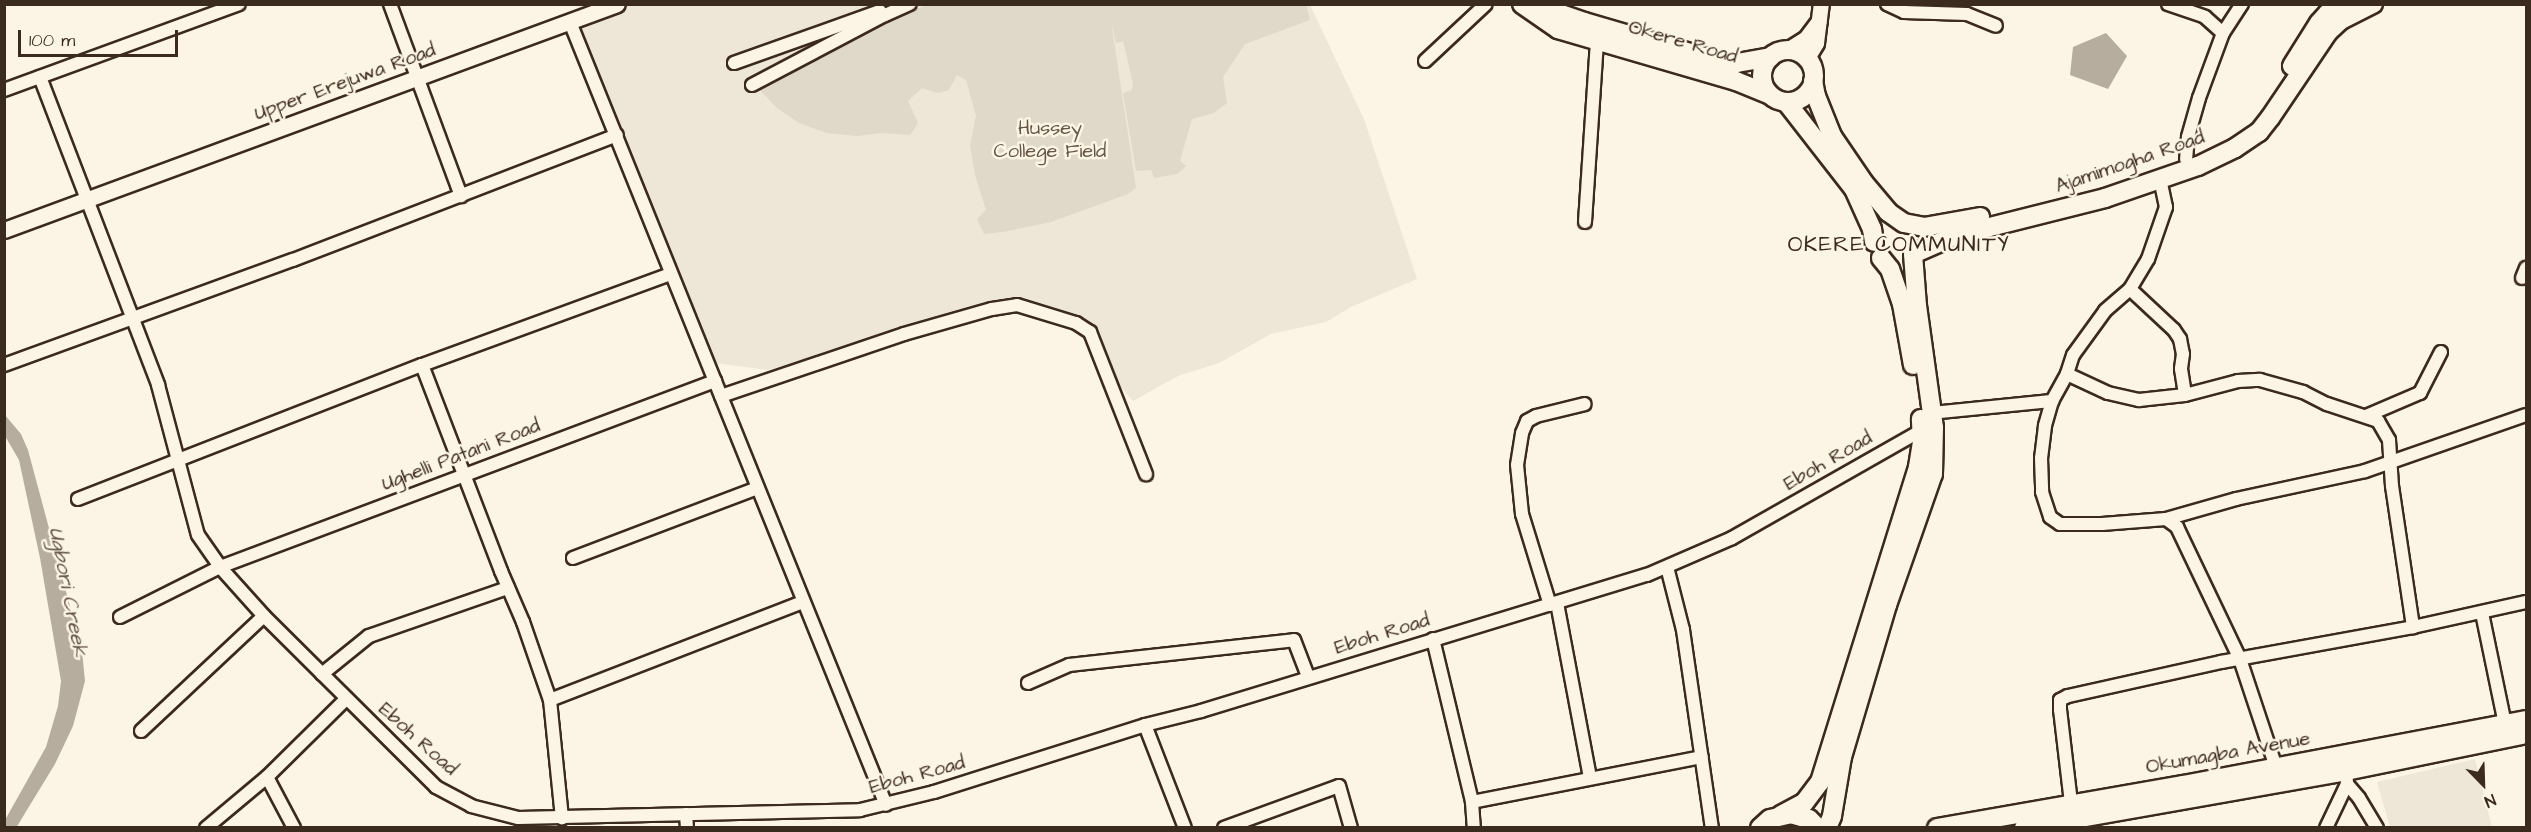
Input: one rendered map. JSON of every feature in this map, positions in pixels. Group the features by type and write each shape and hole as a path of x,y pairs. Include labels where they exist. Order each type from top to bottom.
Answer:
{"main road":[{"name":"Okere Road","path":"1522,4 1558,29 1736,81 1768,94"},
{"name":"Okere Road","path":"1547,4 1561,14 1584,22 1724,63 1737,63 1778,53"},
{"name":"Ajamimogha Road","path":"1904,223 1924,227 1956,223 2103,186 2215,148 2254,123 2267,107 2319,23 2328,13 2344,4"},
{"name":"Ajamimogha Road","path":"1913,254 1940,241 2105,198 2160,179 2235,148 2259,132 2271,118 2328,32 2341,20 2373,4"},
{"path":"1760,828 1804,803 1820,782 1918,467 1922,430 1902,304 1890,269 1878,250 1872,229 1854,189 1787,103 1768,94 1761,79 1762,71 1778,53 1798,52 1807,58 1814,73 1816,96 1832,136 1880,202 1916,236 1913,254 1917,306 1935,445 1933,474 1887,605 1838,774 1832,816 1827,828"},
{"path":"1787,103 1804,97 1814,81"},
{"path":"1904,223 1897,221 1884,225 1875,235 1878,250 1894,264 1908,259 1913,254"},
{"name":"Okumagba Avenue","path":"1937,828 2277,767 2347,770 2526,720"},
{"name":"Okumagba Avenue","path":"2024,828 2347,770 2526,734"},
{"path":"1781,815 1800,816 1818,828"}],"street":[{"path":"4,90 239,4"},
{"path":"390,4 461,196"},
{"name":"Upper Erejuwa Road","path":"4,230 617,4"},
{"path":"734,63 898,4"},
{"path":"752,85 910,4"},
{"path":"1425,61 1486,4"},
{"path":"1807,58 1816,43 1821,4"},
{"path":"1887,4 1904,12 1967,14 1996,26"},
{"path":"2168,4 2205,17 2223,33"},
{"path":"2186,159 2188,137 2199,98 2223,33 2242,4"},
{"path":"1778,53 1806,38 1819,21"},
{"path":"570,22 886,805"},
{"path":"1585,222 1597,41"},
{"name":"Eboh Road","path":"40,77 158,385 198,535 220,567 264,616 436,786 471,806 518,819 860,810 886,805 1144,725 1201,711 1308,676 1553,604 1667,567 1732,538 1922,430"},
{"path":"4,365 461,196 617,135"},
{"path":"2160,179 2166,207 2148,259 2130,289 2098,320 2073,355 2067,374 2052,401 2045,426 2040,475 2044,500 2050,517 2060,524 2102,524 2166,519 2236,499 2365,471 2389,460 2526,415"},
{"path":"78,499 422,365 670,274"},
{"path":"2130,289 2174,330 2180,339 2185,394"},
{"path":"721,396 904,334 992,309 1017,305 1076,322 1090,332 1146,474"},
{"path":"2366,416 2420,393 2441,352"},
{"path":"422,365 463,475 523,622 550,700 562,818"},
{"path":"2067,374 2108,393 2139,400 2185,394 2238,381 2260,380 2303,392 2327,404 2378,422 2389,440 2389,460 2413,627"},
{"name":"Ughelli Patani Road","path":"120,616 220,567 715,381"},
{"path":"1931,414 2052,401"},
{"path":"1585,404 1536,416 1527,421 1522,433 1517,465 1522,514 1553,604 1590,777"},
{"path":"573,558 757,488"},
{"path":"2166,519 2177,527 2240,659 2277,767"},
{"path":"1667,567 1683,630 1712,828"},
{"path":"322,674 369,636 508,588"},
{"path":"550,700 803,602"},
{"path":"2071,803 2060,699 2240,659 2413,627 2526,602"},
{"path":"2482,613 2505,724"},
{"path":"141,731 264,616"},
{"path":"1433,639 1472,802 1474,828"},
{"path":"1028,683 1069,665 1294,640 1308,676"},
{"path":"206,828 267,777 346,699"},
{"path":"1144,725 1185,828"},
{"path":"1472,802 1590,777 1702,757"},
{"path":"2326,828 2347,770"},
{"path":"2347,770 2359,798 2377,828"},
{"path":"267,777 294,828"},
{"path":"1224,828 1339,786 1351,828"},
{"path":"686,814 687,828"}],"shaded area":[{"path":"623,4 1310,5 1364,119 1417,279 1351,307 1326,322 1271,334 1219,363 1178,376 1133,401 1114,379 1097,327 1030,305 768,370 715,363 576,22"},
{"path":"2106,33 2127,56 2108,89 2070,75 2073,47"},
{"path":"5,415 21,434 28,450 82,651 85,681 73,726 55,764 16,828 5,827 5,820 46,747 58,706 61,681 40,558 19,460 5,436"},
{"path":"2475,759 2492,827 2390,827 2377,782"}],"green space":[{"name":"Hussey College Field","path":"1306,4 1310,20 1245,44 1223,77 1227,103 1214,113 1192,119 1180,161 1186,166 1177,174 1154,178 1151,170 1136,171 1123,93 1132,90 1133,83 1123,41 1116,43 1111,21 1136,188 1128,194 1051,222 1003,232 984,234 977,219 986,210 975,175 970,146 976,116 966,80 957,75 949,90 938,93 922,88 908,101 918,123 910,135 881,133 857,136 826,133 799,123 777,108 755,85 884,20 928,5"}],"district":[{"name":"OKERE COMMUNITY","path":"1899,245"}],"water label":[{"name":"Ugbori Creek","path":"68,592"}]}
